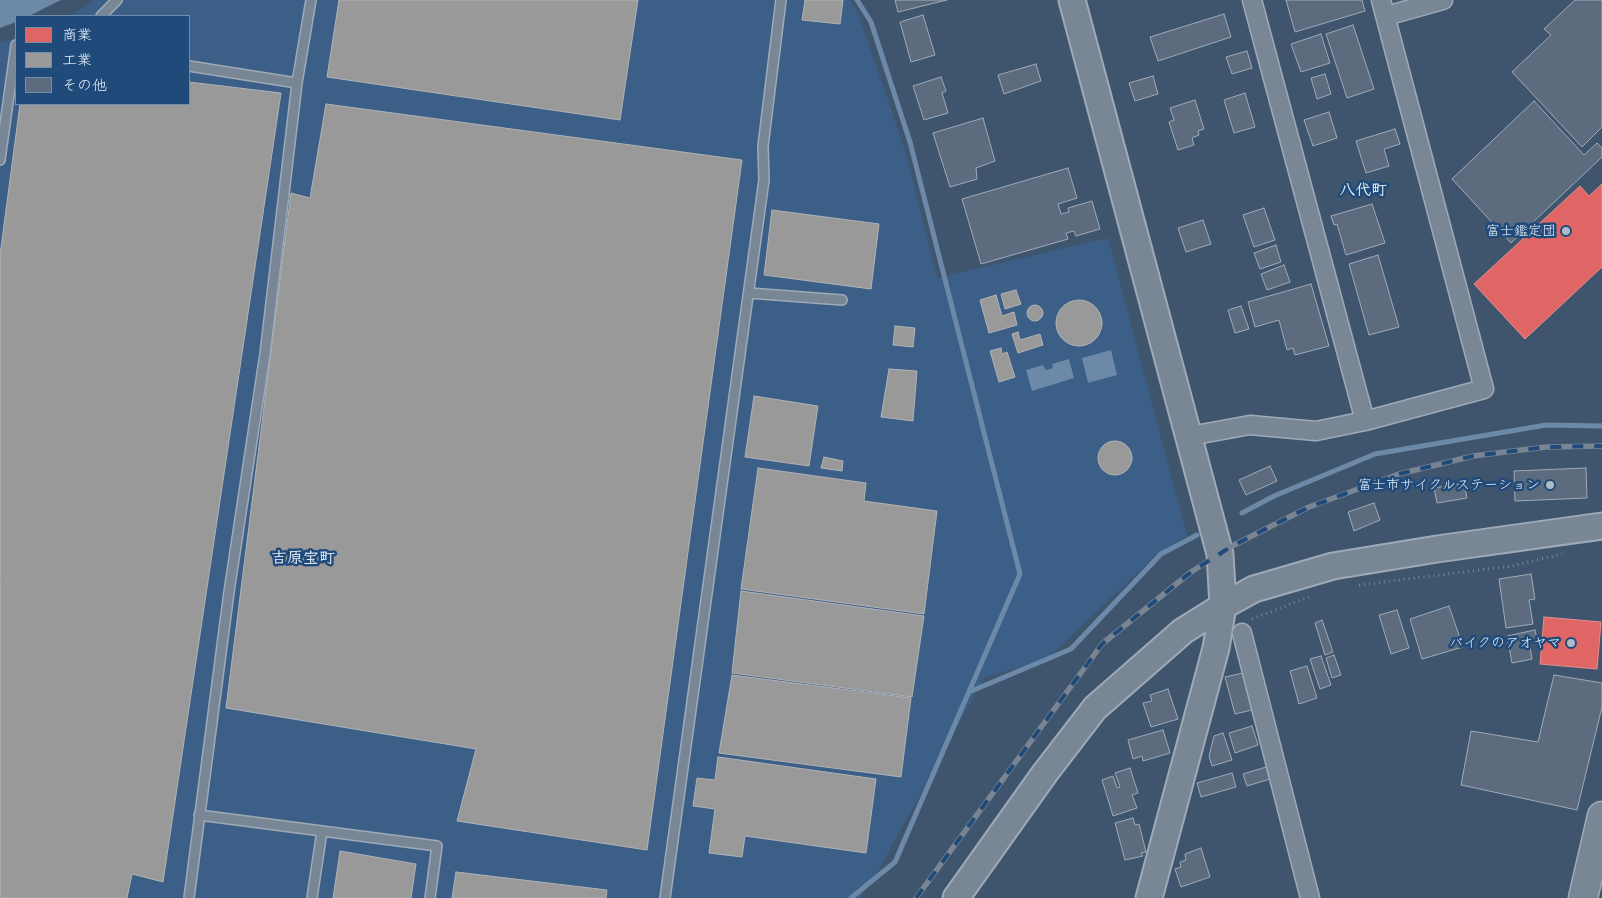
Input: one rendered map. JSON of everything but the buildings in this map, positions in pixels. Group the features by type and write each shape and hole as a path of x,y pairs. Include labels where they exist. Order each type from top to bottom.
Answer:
{"highway":[{"path":"1583,898 1602,816"}],"street":[{"path":"1072,0 1220,554 1222,606 1216,648 1149,898"},
{"path":"1252,0 1365,421"},
{"path":"1190,436 1250,424 1316,432 1484,389 1384,8 1443,0"},
{"path":"956,898 1045,773 1095,708 1183,631 1222,606 1254,589 1333,566 1436,548 1602,526"},
{"path":"1242,633 1310,898"}],"lane":[{"path":"102,15 117,0"},
{"path":"189,898 228,592 264,354 297,83 311,0"},
{"path":"665,898 764,180 763,146 781,0"},
{"path":"0,160 15,52"},
{"path":"190,66 297,83"},
{"path":"749,293 842,300"},
{"path":"200,815 437,846 430,898"},
{"path":"312,898 322,831"}],"shaded area":[{"path":"0,0 61,0 31,15 15,15 15,22 0,28"},
{"path":"94,0 849,0 859,15 906,154 937,278 1108,238 1187,536 1156,555 1047,659 984,678 882,864 860,898 0,898 0,43 15,38 15,105 190,105 190,15 72,15"},
{"path":"1111,350 1117,375 1088,383 1082,358"},
{"path":"1069,359 1074,378 1032,391 1026,370 1043,365 1046,370 1053,368 1052,364"}],"waterway":[{"path":"851,898 895,862 1020,574 910,142 871,22 857,0"},
{"path":"1242,513 1274,496 1375,454 1546,425 1602,426"},
{"path":"969,692 1071,649 1161,554 1197,535"}],"railway":[{"path":"916,898 1102,644 1191,572 1232,546 1309,507 1399,474 1473,456 1546,447 1602,446"}],"place":[{"name":"富士鑑定団","path":"1566,231"},
{"name":"富士市サイクルステーション","path":"1550,485"},
{"name":"バイクのアオヤマ","path":"1571,643"}],"district":[{"name":"八代町","path":"1363,191"},
{"name":"吉原宝町","path":"303,559"}]}
